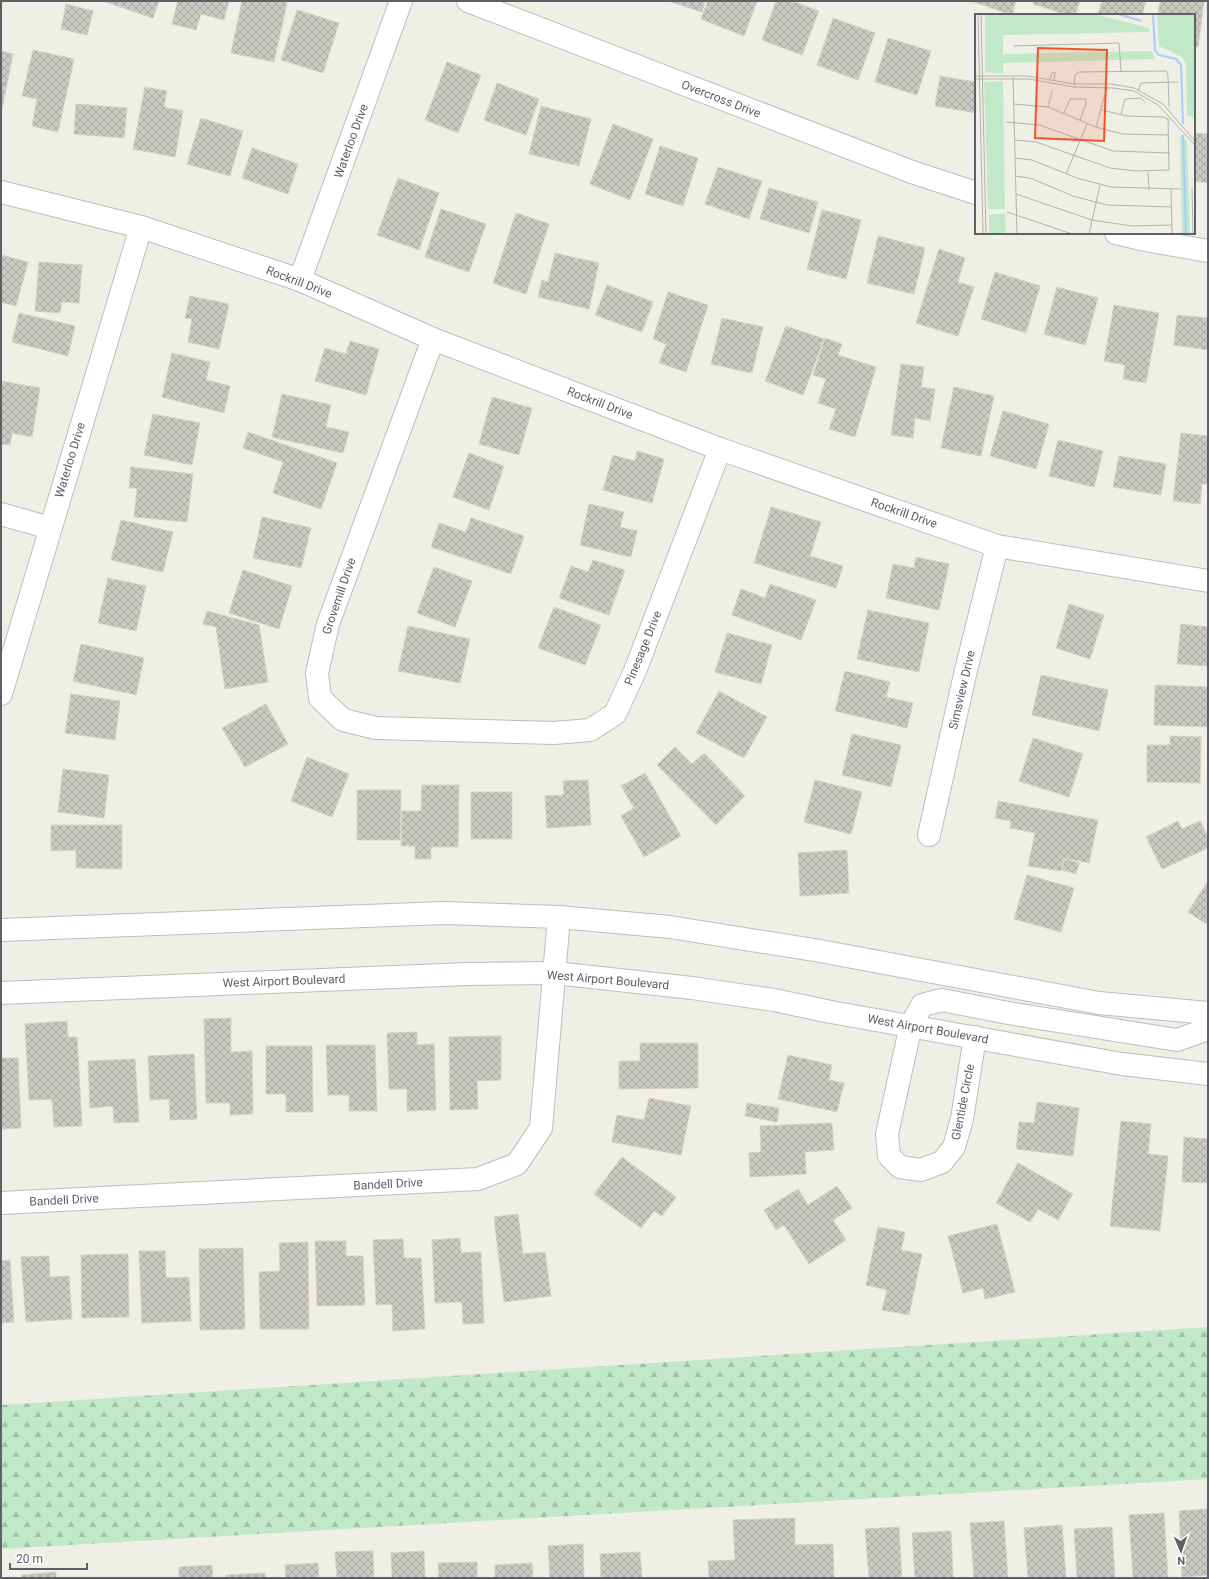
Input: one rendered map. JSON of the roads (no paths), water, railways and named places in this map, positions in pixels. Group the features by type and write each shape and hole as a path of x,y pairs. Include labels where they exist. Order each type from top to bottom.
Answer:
{"street":[{"name":"Waterloo Drive","path":"300,280 401,1"},
{"name":"Overcross Drive","path":"468,1 912,172 975,193"},
{"name":"Rockrill Drive","path":"1,192 141,227 300,280 433,339 720,449 997,546 1208,581"},
{"name":"Waterloo Drive","path":"1,694 141,227"},
{"path":"1120,234 1208,251"},
{"name":"Grovemill Drive","path":"433,339 328,624 317,673 320,698 343,720 376,728 478,731"},
{"name":"Pinesage Drive","path":"478,731 554,733 590,730 615,714 635,671 720,449"},
{"path":"1,514 50,528"},
{"name":"Simsview Drive","path":"929,835 966,670 997,546"},
{"path":"1,930 444,913 559,917 670,927 820,950 1099,1003 1208,1013"},
{"name":"Bandell Drive","path":"1,1203 478,1179 517,1164 541,1128 559,917"},
{"name":"West Airport Boulevard","path":"1,993 467,974 555,973 692,988 774,1000 831,1012 911,1025 1122,1064 1208,1074"},
{"name":"Glentide Circle","path":"975,1037 962,1118 954,1147 942,1162 921,1170 900,1167 889,1156 887,1134 911,1025 922,1005 942,1000 1008,1013 1177,1040 1208,1029"}]}
